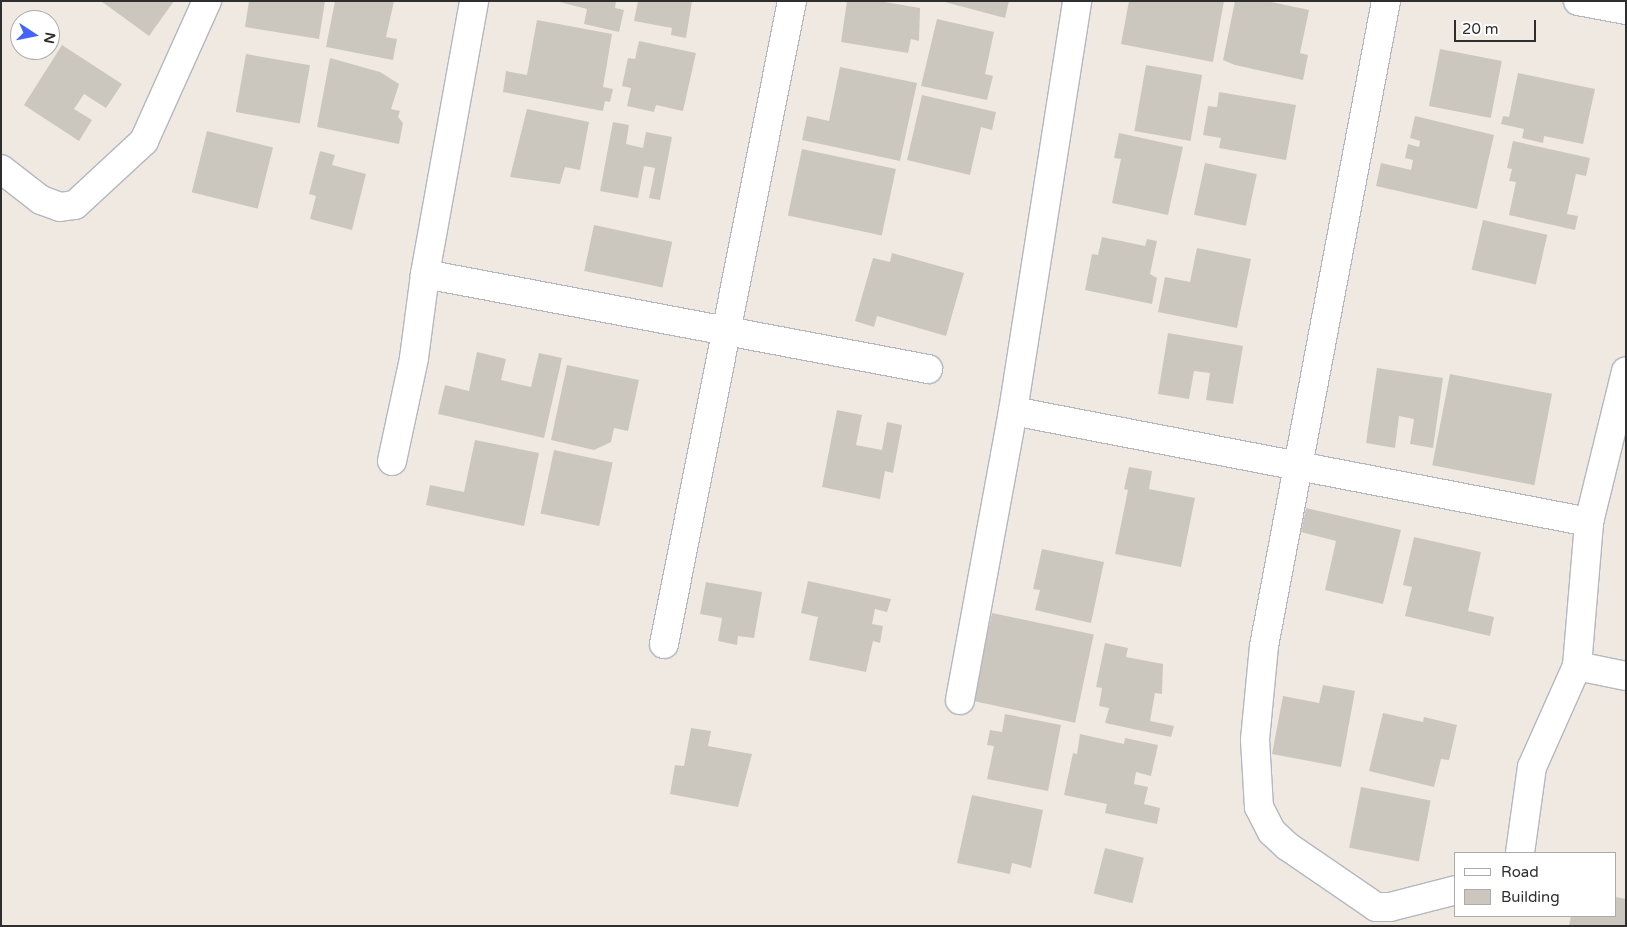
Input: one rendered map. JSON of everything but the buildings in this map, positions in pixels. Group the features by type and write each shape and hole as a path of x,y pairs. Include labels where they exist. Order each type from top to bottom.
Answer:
{"street":[{"path":"1,169 41,200 60,207 76,205 144,141 207,1"},
{"path":"392,461 414,358 425,274 474,1"},
{"path":"664,644 792,1"},
{"path":"960,700 1013,412 1077,1"},
{"path":"1386,1 1264,646 1255,740 1258,807 1272,832 1287,846 1376,907 1390,907 1454,891"},
{"path":"1578,1 1626,10"},
{"path":"425,274 928,369"},
{"path":"1520,852 1532,767 1577,666 1588,522 1626,371"},
{"path":"1013,412 1588,522"},
{"path":"1577,666 1626,676"}]}
